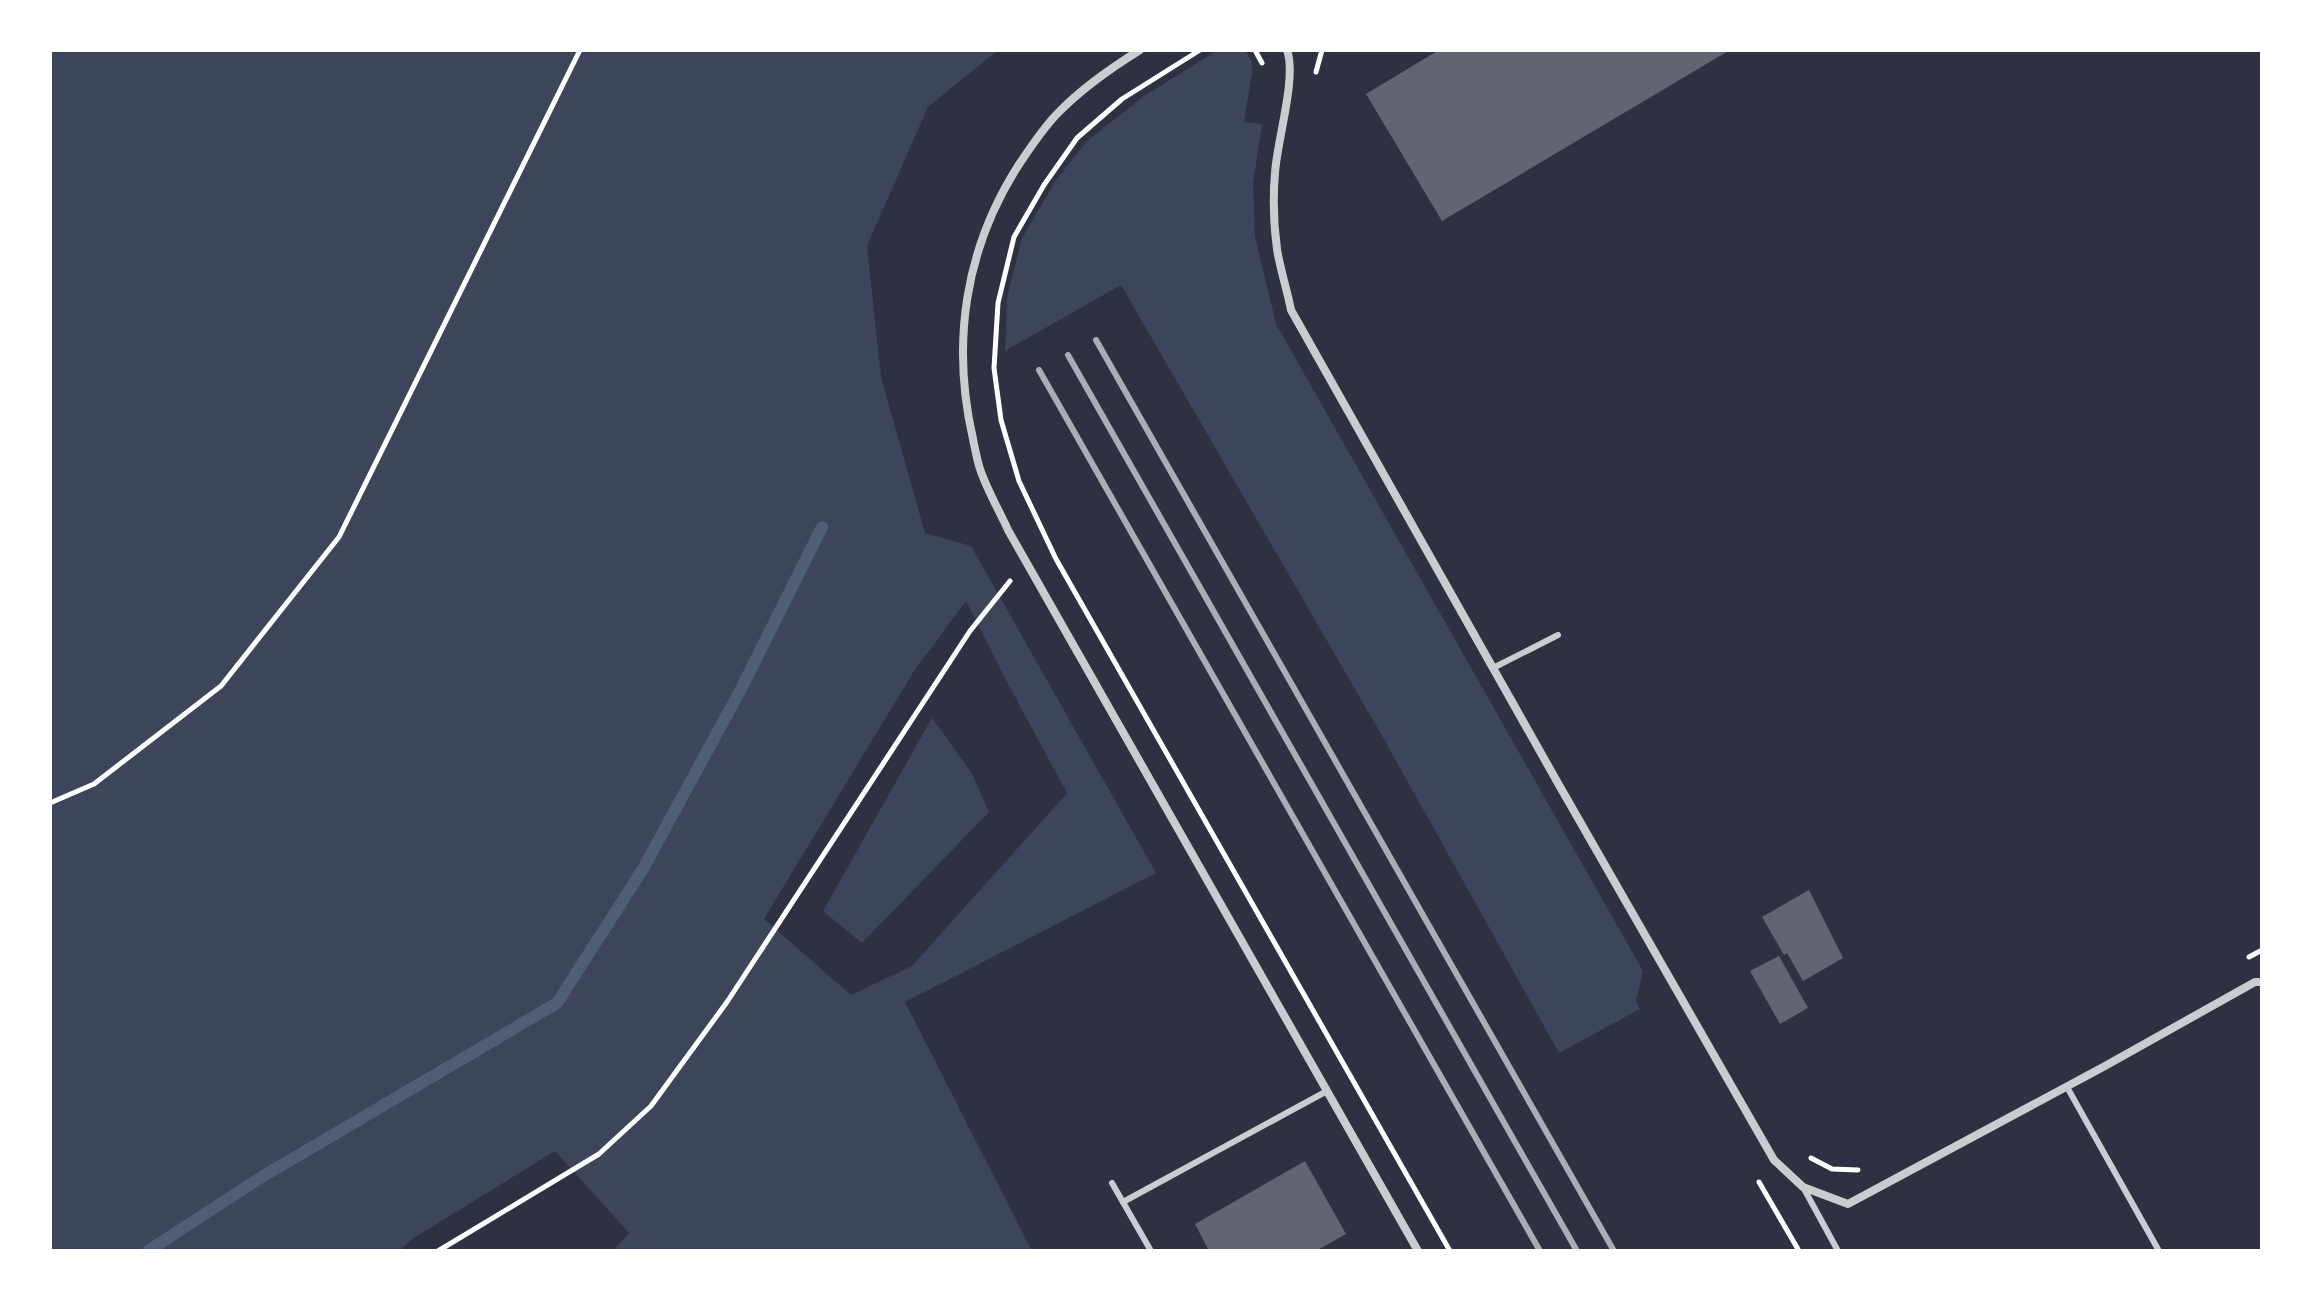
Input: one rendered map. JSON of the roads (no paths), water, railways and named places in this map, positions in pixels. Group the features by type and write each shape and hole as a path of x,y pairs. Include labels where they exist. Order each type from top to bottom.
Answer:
{"street":[{"path":"1140,50 1083,90 1057,114 1032,145 1001,193 982,237 969,282 962,339 965,405 980,469 1008,530 1418,1251"},
{"path":"1287,50 1290,60 1289,86 1278,141 1275,176 1277,247 1291,310 1774,1160 1803,1187 1848,1204 2255,982 2262,982"}],"lane":[{"path":"1493,668 1558,635"},
{"path":"2067,1087 2159,1251"},
{"path":"1123,1202 1327,1091"},
{"path":"1112,1183 1151,1251"},
{"path":"1803,1187 1838,1251"}],"waterway":[{"path":"148,1251 260,1178 557,1003 643,869 741,689 822,527"}],"railway":[{"path":"1096,340 1614,1251"},
{"path":"1068,355 1577,1251"},
{"path":"1039,370 1540,1251"}]}
